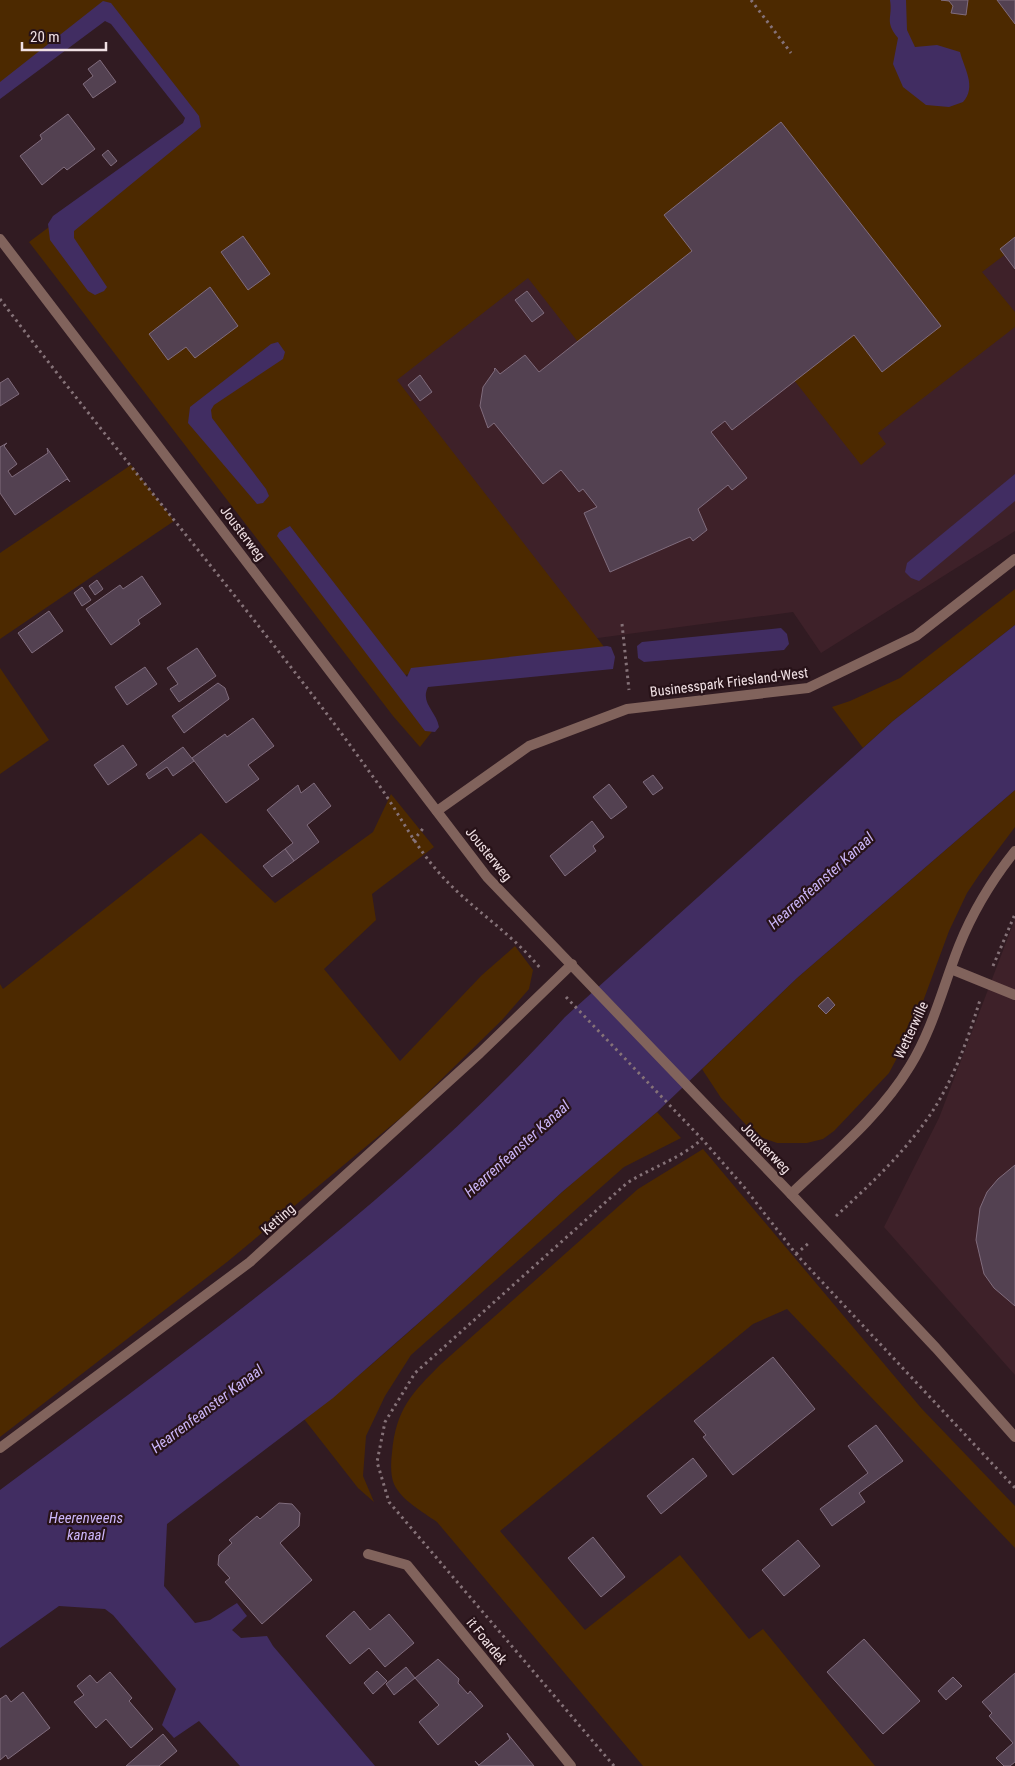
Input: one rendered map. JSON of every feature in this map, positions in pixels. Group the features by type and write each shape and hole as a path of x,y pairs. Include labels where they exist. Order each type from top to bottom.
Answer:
{"street":[{"name":"Jousterweg","path":"0,239 488,877 595,987 936,1348 1015,1437"},
{"name":"Businesspark Friesland-West","path":"438,811 528,746 632,708 808,688 916,636 1015,559"},
{"name":"Wetterwille","path":"791,1194 890,1096 910,1066 924,1039 968,925 1000,869 1015,851"},
{"name":"Ketting","path":"0,1448 250,1262 332,1190 553,984 572,964"},
{"path":"951,969 1015,995"},
{"name":"it Foardek","path":"368,1554 407,1565 571,1766"}],"path":[{"path":"752,0 790,53"},
{"path":"0,299 86,412 244,605 330,717 381,789 413,841 436,869 478,912 529,955 553,984"},
{"path":"622,624 632,708"},
{"path":"840,1213 897,1155 932,1113 966,1043 986,983 1015,914"},
{"path":"575,1006 702,1139 744,1187 796,1254 1015,1488"},
{"path":"614,1766 389,1502 377,1462 385,1422 415,1373 627,1183 647,1171 681,1156 702,1139"},
{"path":"796,1254 814,1238"}],"shaded area":[{"path":"0,0 1003,0 1015,16 1015,247 982,272 1015,312 1015,327 878,433 886,444 861,465 693,252 578,342 528,278 397,380 608,652 395,676 434,729 420,747 393,716 29,242 191,121 108,11 0,90"},
{"path":"778,0 1015,0 1015,531 821,653 793,612 598,638 378,658 226,119"},
{"path":"131,465 174,521 0,639 0,553"},
{"path":"1015,589 1015,625 893,721 863,748 832,707 850,701 900,678"},
{"path":"0,668 49,740 0,774"},
{"path":"1015,790 1015,827 967,893 949,931 914,1026 889,1073 834,1131 823,1139 807,1143 777,1143 763,1138 749,1128 721,1098 702,1069 797,978"},
{"path":"391,794 434,847 372,894 376,920 324,969 400,1061 482,975 515,946 533,970 529,989 502,1020 410,1110 227,1262 0,1437 0,984 3,989 201,833 275,903 373,832"},
{"path":"1015,919 1015,1375 884,1227 939,1118"},
{"path":"657,1112 681,1138 624,1167 411,1355 385,1396 366,1436 363,1476 374,1502 358,1488 304,1419 371,1365 573,1183"},
{"path":"703,1149 922,1409 1015,1506 1015,1548 787,1309 753,1324 500,1531 585,1630 680,1555 749,1639 763,1629 875,1766 643,1766 437,1522 407,1500 394,1484 391,1460 397,1425 401,1413 421,1384 441,1364 638,1189"}],"water":[{"path":"890,0 906,0 907,30 915,47 937,45 960,52 969,84 967,96 963,102 949,107 926,105 903,87 893,64 898,38 890,23"},
{"path":"103,1 111,3 199,116 201,127 74,231 74,238 107,287 104,291 95,295 88,291 50,240 48,224 53,216 183,123 185,118 111,24 105,21 0,99 0,82"},
{"path":"278,342 285,352 283,359 214,405 211,410 212,418 266,489 269,496 263,503 257,504 188,423 190,407 271,344"},
{"path":"1015,474 1015,501 919,581 911,578 905,572 907,563"},
{"path":"290,526 407,677 411,668 607,646 611,647 615,657 613,669 428,687 426,693 427,702 439,727 435,732 425,731 277,536 279,532"},
{"name":"Heerenveens kanaal","path":"1015,625 1015,790 797,978 657,1112 562,1192 439,1305 333,1398 167,1524 164,1586 195,1623 210,1620 237,1603 247,1616 232,1630 241,1638 267,1636 273,1646 375,1766 240,1766 199,1721 174,1738 162,1725 176,1689 113,1615 105,1609 59,1606 0,1648 0,1490 221,1324 365,1208 435,1147 501,1084 565,1017 893,721"},
{"path":"781,628 787,634 789,644 784,650 644,662 638,658 637,646 642,642"}],"building":[{"path":"941,0 968,0 966,15 951,13 953,6 949,1"},
{"path":"997,0 1015,0 1015,24"},
{"path":"100,60 116,82 93,98 83,84 93,76 88,69"},
{"path":"68,114 95,149 67,170 64,167 42,185 20,156 42,139 40,135"},
{"path":"781,122 941,326 882,372 854,335 732,430 725,421 711,432 747,478 732,490 728,485 698,509 707,530 693,541 690,537 610,572 584,513 597,507 583,489 579,492 561,470 543,484 494,423 488,428 480,406 483,387 495,368 500,374 525,355 539,372 692,251 664,215"},
{"path":"108,150 117,161 111,166 102,155"},
{"path":"243,236 270,274 248,290 221,252"},
{"path":"1015,237 1015,269 1000,249"},
{"path":"210,287 238,326 195,358 186,347 168,360 149,334"},
{"path":"527,291 544,313 532,322 515,300"},
{"path":"420,375 432,392 420,401 408,385"},
{"path":"8,378 19,394 0,406 0,383"},
{"path":"7,443 4,446 17,464 8,471 12,477 48,453 47,448 70,482 67,479 15,515 0,493 0,447"},
{"path":"142,576 161,604 138,620 140,624 111,645 86,609 120,585 123,589"},
{"path":"97,580 103,589 95,595 89,586"},
{"path":"82,587 91,600 82,606 74,593"},
{"path":"49,611 63,631 32,653 18,633"},
{"path":"197,648 216,676 179,702 170,689 178,684 167,668"},
{"path":"145,667 157,684 127,705 115,687"},
{"path":"218,683 225,688 229,699 184,733 172,716"},
{"path":"253,718 274,746 248,765 259,779 226,803 192,758 225,734 227,737"},
{"path":"123,745 137,765 108,785 94,765"},
{"path":"183,747 194,761 173,776 167,767 149,779 146,774"},
{"path":"653,775 663,788 653,795 643,782"},
{"path":"314,783 331,806 307,825 319,842 294,861 285,849 293,843 267,810 298,785 301,793"},
{"path":"609,784 627,807 611,819 593,797"},
{"path":"592,821 604,837 593,846 596,851 565,876 550,856"},
{"path":"285,849 294,861 272,877 263,866"},
{"path":"828,997 835,1005 826,1014 818,1006"},
{"path":"1015,1165 1015,1306 994,1288 984,1274 976,1240 980,1208 987,1192 998,1179"},
{"path":"773,1357 815,1409 733,1475 703,1437 706,1435 694,1421"},
{"path":"876,1425 903,1461 859,1493 865,1502 832,1526 820,1509 868,1473 848,1446"},
{"path":"693,1458 707,1476 661,1514 647,1496"},
{"path":"279,1503 292,1504 300,1513 299,1526 280,1543 312,1580 262,1624 225,1582 230,1578 218,1565 219,1555 232,1543 229,1540 257,1516 260,1519"},
{"path":"593,1537 625,1577 601,1597 568,1558"},
{"path":"798,1540 820,1566 784,1596 762,1570"},
{"path":"354,1611 370,1630 389,1614 414,1643 385,1667 369,1648 350,1664 326,1636"},
{"path":"864,1639 920,1701 883,1734 827,1672"},
{"path":"438,1659 459,1679 458,1683 468,1694 470,1691 483,1706 438,1745 419,1722 439,1705 415,1678"},
{"path":"406,1667 415,1678 394,1695 386,1684"},
{"path":"377,1671 387,1681 373,1694 364,1683"},
{"path":"110,1672 132,1698 129,1701 153,1729 131,1748 106,1719 96,1728 74,1702 84,1695 77,1686 90,1675 97,1683"},
{"path":"1015,1673 1015,1762 1010,1766 1004,1766 996,1758 1013,1743 989,1716 992,1713 982,1702"},
{"path":"953,1677 962,1686 946,1700 938,1691"},
{"path":"23,1692 50,1728 8,1759 6,1755 0,1760 0,1699 6,1695 11,1702"},
{"path":"507,1733 534,1766 479,1766 475,1761 479,1765 510,1739"},
{"path":"163,1734 177,1751 159,1766 126,1766"}],"water label":[{"name":"Hearrenfeanster Kanaal","path":"821,881"},
{"name":"Hearrenfeanster Kanaal","path":"517,1149"},
{"name":"Hearrenfeanster Kanaal","path":"207,1409"}]}
